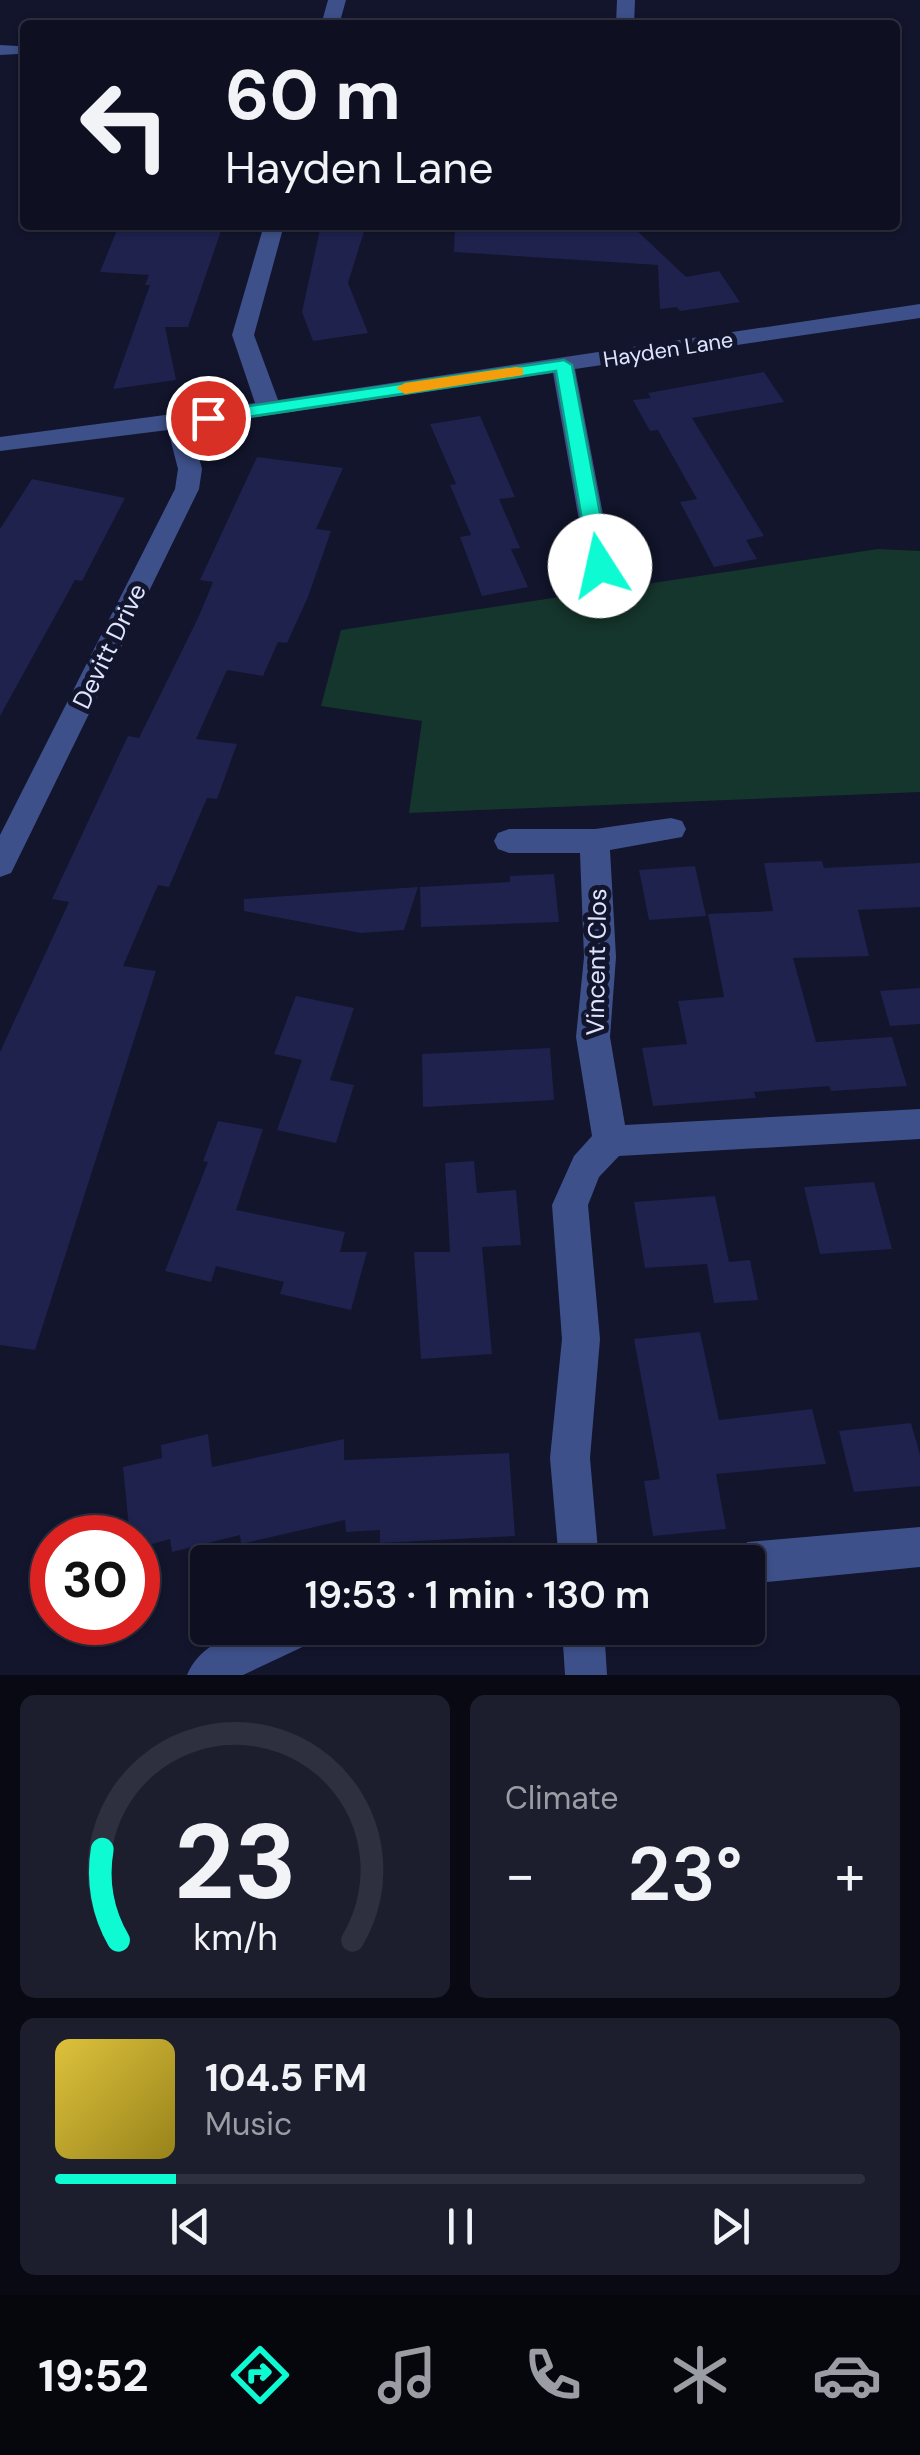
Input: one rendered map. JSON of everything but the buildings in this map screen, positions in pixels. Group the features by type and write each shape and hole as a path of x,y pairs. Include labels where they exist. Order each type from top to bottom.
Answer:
{"street":[{"path":"269,408 243,335 273,230"},
{"name":"Hayden Lane","path":"0,444 178,422 920,312"},
{"path":"564,365 600,566"},
{"name":"Devitt Drive","path":"0,865 9,826 187,489 190,469 178,422"},
{"path":"509,840 595,841 671,829"},
{"name":"Vincent Clos","path":"595,841 600,958 593,1038 610,1142"},
{"path":"578,1545 570,1458 581,1340 570,1205 586,1167 610,1142 920,1124"},
{"path":"765,1561 920,1547"},
{"path":"208,1675 256,1645"},
{"path":"585,1645 586,1675"}],"green space":[{"path":"878,549 920,551 920,792 409,813 422,721 321,706 341,630"}],"slow traffic":[{"path":"405,388 516,372"}],"route":[{"path":"208,418 564,365 600,566"}]}
